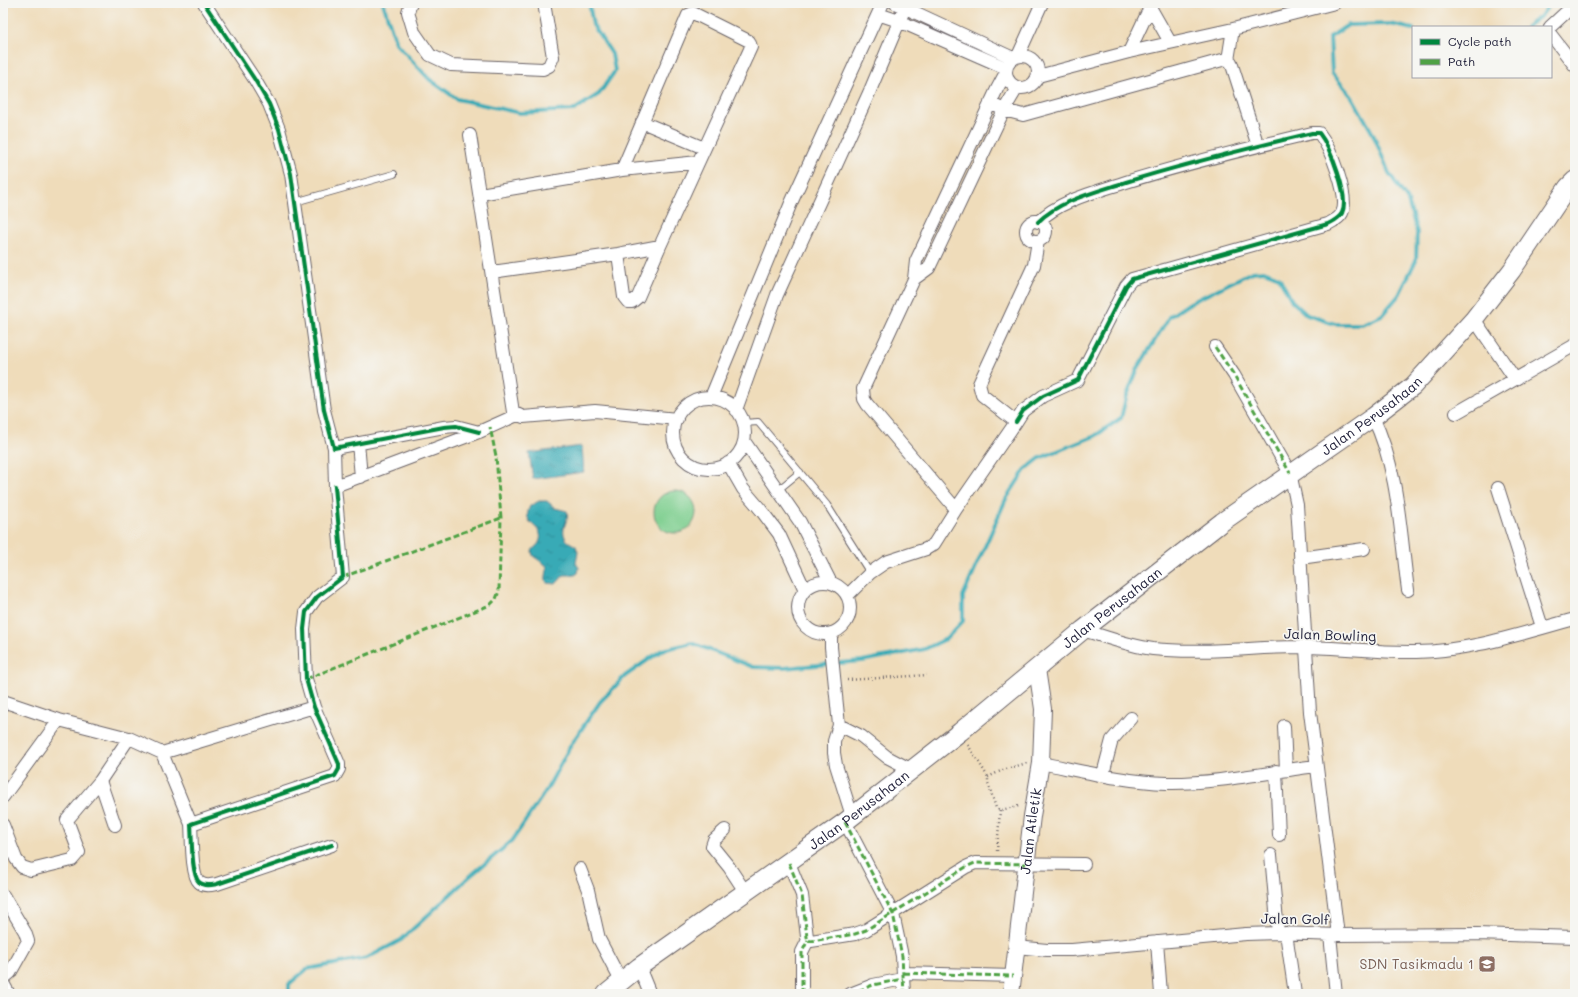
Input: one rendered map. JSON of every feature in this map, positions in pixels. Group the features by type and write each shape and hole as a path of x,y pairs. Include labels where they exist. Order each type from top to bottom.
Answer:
{"main road":[{"name":"Jalan Perusahaan","path":"606,994 621,980 789,863 912,770 1083,630 1216,526 1290,473 1373,417 1412,386 1474,319 1512,270 1568,187 1575,180"}],"street":[{"path":"191,824 335,776 339,769 339,764 314,707 306,679 304,629 306,612 317,597 343,577 335,486 334,448 324,410 291,174 279,129 269,104 255,80 204,3"},
{"path":"411,3 408,12 414,32 430,55 451,65 543,69 549,66 553,57 544,3"},
{"path":"956,509 889,432 864,399 865,383 914,279 916,261 990,103 1042,3"},
{"path":"1038,76 1129,52 1233,29 1335,3"},
{"path":"736,410 776,295 866,100 899,21 902,4 1011,64"},
{"path":"1551,26 1575,4"},
{"path":"1151,5 1170,42"},
{"path":"1129,52 1151,5"},
{"path":"711,397 791,203 881,8 899,21 1011,64"},
{"path":"618,254 624,298 628,302 632,302 638,297 751,44 748,39 693,13 687,15 622,170"},
{"path":"1228,60 1233,29"},
{"path":"1552,36 1575,66"},
{"path":"1024,55 1034,60 1037,65 1038,76 1036,81 1028,87 1017,88 1008,80 1011,64 1024,55"},
{"path":"990,103 1004,110 1023,115 1224,59 1231,62 1258,146"},
{"path":"914,279 929,268 1004,110 1017,88"},
{"path":"642,122 704,148"},
{"path":"847,596 870,573 886,562 930,547 940,535 956,509 1016,422 1023,411 1043,396 1078,380 1126,286 1132,279 1328,224 1340,218 1343,211 1343,196 1338,173 1325,140 1320,133 1312,133 1176,167 1098,191 1053,209 1038,222 1044,225 1046,231 1044,237 1038,241 1034,265 979,384 982,394 1016,422"},
{"path":"470,135 512,409 517,415"},
{"path":"480,194 622,170 698,162"},
{"path":"492,272 618,254 660,246"},
{"path":"1474,319 1515,380"},
{"path":"1456,413 1575,345"},
{"path":"1215,347 1234,375 1290,473 1297,505 1305,647 1334,935 1336,994"},
{"path":"711,397 725,401 736,410 744,423 744,441 741,450 728,463 706,469 692,464 680,455 674,441 674,426 676,418 690,402 700,398 711,397"},
{"path":"335,486 479,432 517,415 527,417 556,413 595,411 676,418"},
{"path":"1373,417 1386,446 1393,476 1408,590"},
{"path":"334,448 444,427 456,426 479,432"},
{"path":"744,441 800,522 831,583"},
{"path":"358,443 361,476"},
{"path":"728,463 743,489 762,510 779,534 806,590"},
{"path":"1498,488 1542,628"},
{"path":"1300,558 1364,549"},
{"path":"817,583 831,583 840,588 847,596 850,604 849,614 846,622 840,629 825,634 812,632 803,624 800,619 799,600 806,590 817,583"},
{"name":"Jalan Bowling","path":"1083,630 1120,642 1152,648 1181,650 1305,647 1370,652 1417,652 1482,644 1575,619"},
{"path":"831,633 838,725 834,741 836,765 848,819 893,914 903,976 904,994"},
{"name":"Jalan Atletik","path":"1011,994 1026,864 1041,761 1043,710 1037,669"},
{"path":"3,701 59,720 129,738 162,753 314,707"},
{"path":"1103,774 1112,740 1131,718"},
{"path":"3,797 59,720"},
{"path":"838,725 861,736 887,756 912,770"},
{"path":"1279,835 1284,726"},
{"path":"3,825 16,859 22,867 31,870 72,860 79,852 67,820 100,781 129,738"},
{"path":"162,753 191,824 195,875 199,883 207,886 217,884 332,845"},
{"path":"1041,761 1103,774 1168,783 1199,781 1316,766"},
{"path":"100,781 115,826"},
{"path":"725,830 714,840 712,846 729,867 746,893"},
{"path":"1271,855 1282,933 1295,994"},
{"path":"789,863 802,895 808,940 802,952 802,994"},
{"path":"808,940 861,932 893,914 966,867 975,863 1084,864"},
{"path":"580,868 588,890 599,939 621,980"},
{"path":"3,895 25,932 28,941 10,973 3,979"},
{"name":"Jalan Golf","path":"1016,947 1072,950 1246,934 1282,933 1334,935 1477,934 1575,937"},
{"path":"1156,942 1161,994"},
{"path":"639,967 650,994"},
{"path":"850,994 903,976 1013,976"},
{"path":"3,983 9,994"}],"lane":[{"path":"295,202 394,174"},
{"path":"744,423 758,422 827,506 870,573"},
{"path":"778,490 800,472"}],"path":[{"path":"834,680 927,675"},
{"path":"960,732 988,777 988,783 996,808 1000,810 1034,804"},
{"path":"988,777 1003,770 1041,761"},
{"path":"996,863 1000,810"}],"green space":[{"path":"675,491 690,497 696,512 690,527 675,533 660,527 654,512 660,497"}],"water":[{"path":"582,446 584,472 533,479 529,453"},
{"path":"539,501 547,501 555,508 567,511 568,514 564,528 564,535 568,541 576,546 578,552 576,563 579,568 578,573 575,575 564,575 556,584 547,583 547,566 533,556 532,551 538,545 540,535 539,531 530,522 528,513 530,506"}],"waterway":[{"path":"383,3 396,43 429,79 457,99 520,113 574,110 599,94 615,71 612,54 593,25 589,3"},
{"path":"1527,26 1541,16 1550,3"},
{"path":"289,994 289,984 307,969 367,958 401,940 469,877 512,841 547,789 572,743 600,702 625,676 662,650 692,643 753,667 784,668 862,661 925,649 946,639 963,621 963,596 1006,499 1025,470 1040,458 1095,436 1121,418 1126,398 1138,368 1169,317 1190,303 1252,272 1264,271 1279,277 1292,301 1307,315 1335,324 1362,324 1382,315 1399,295 1416,260 1417,232 1408,201 1389,173 1373,134 1352,97 1332,73 1330,37 1348,25 1390,24 1412,29"}],"marked path":[{"path":"1215,347 1234,375 1290,473"},
{"path":"306,679 490,605 496,599 499,591 501,518 496,456 490,427"},
{"path":"343,577 501,518"},
{"path":"845,822 893,914 902,956 904,994"},
{"path":"789,863 802,895 807,937 808,940 811,941 855,934 866,930 966,867 975,863 1026,864"},
{"path":"802,994 802,952 808,940"},
{"path":"904,973 1013,976"},
{"path":"850,994 873,985 903,979"}],"cycle path":[{"path":"204,3 255,80 269,104 279,129 291,174 324,410 334,448 444,427 456,426 479,432"},
{"path":"1016,422 1023,411 1043,396 1078,380 1126,286 1132,279 1328,224 1341,215 1344,206 1341,184 1333,160 1319,133 1312,133 1195,162 1103,189 1068,202 1047,214 1038,222"},
{"path":"332,845 217,884 206,885 201,884 196,878 192,855 191,824 335,776 339,769 339,764 314,707 306,679 304,629 306,612 317,597 343,577 335,486"}],"place":[{"name":"SDN Tasikmadu 1","path":"1487,964"}]}
